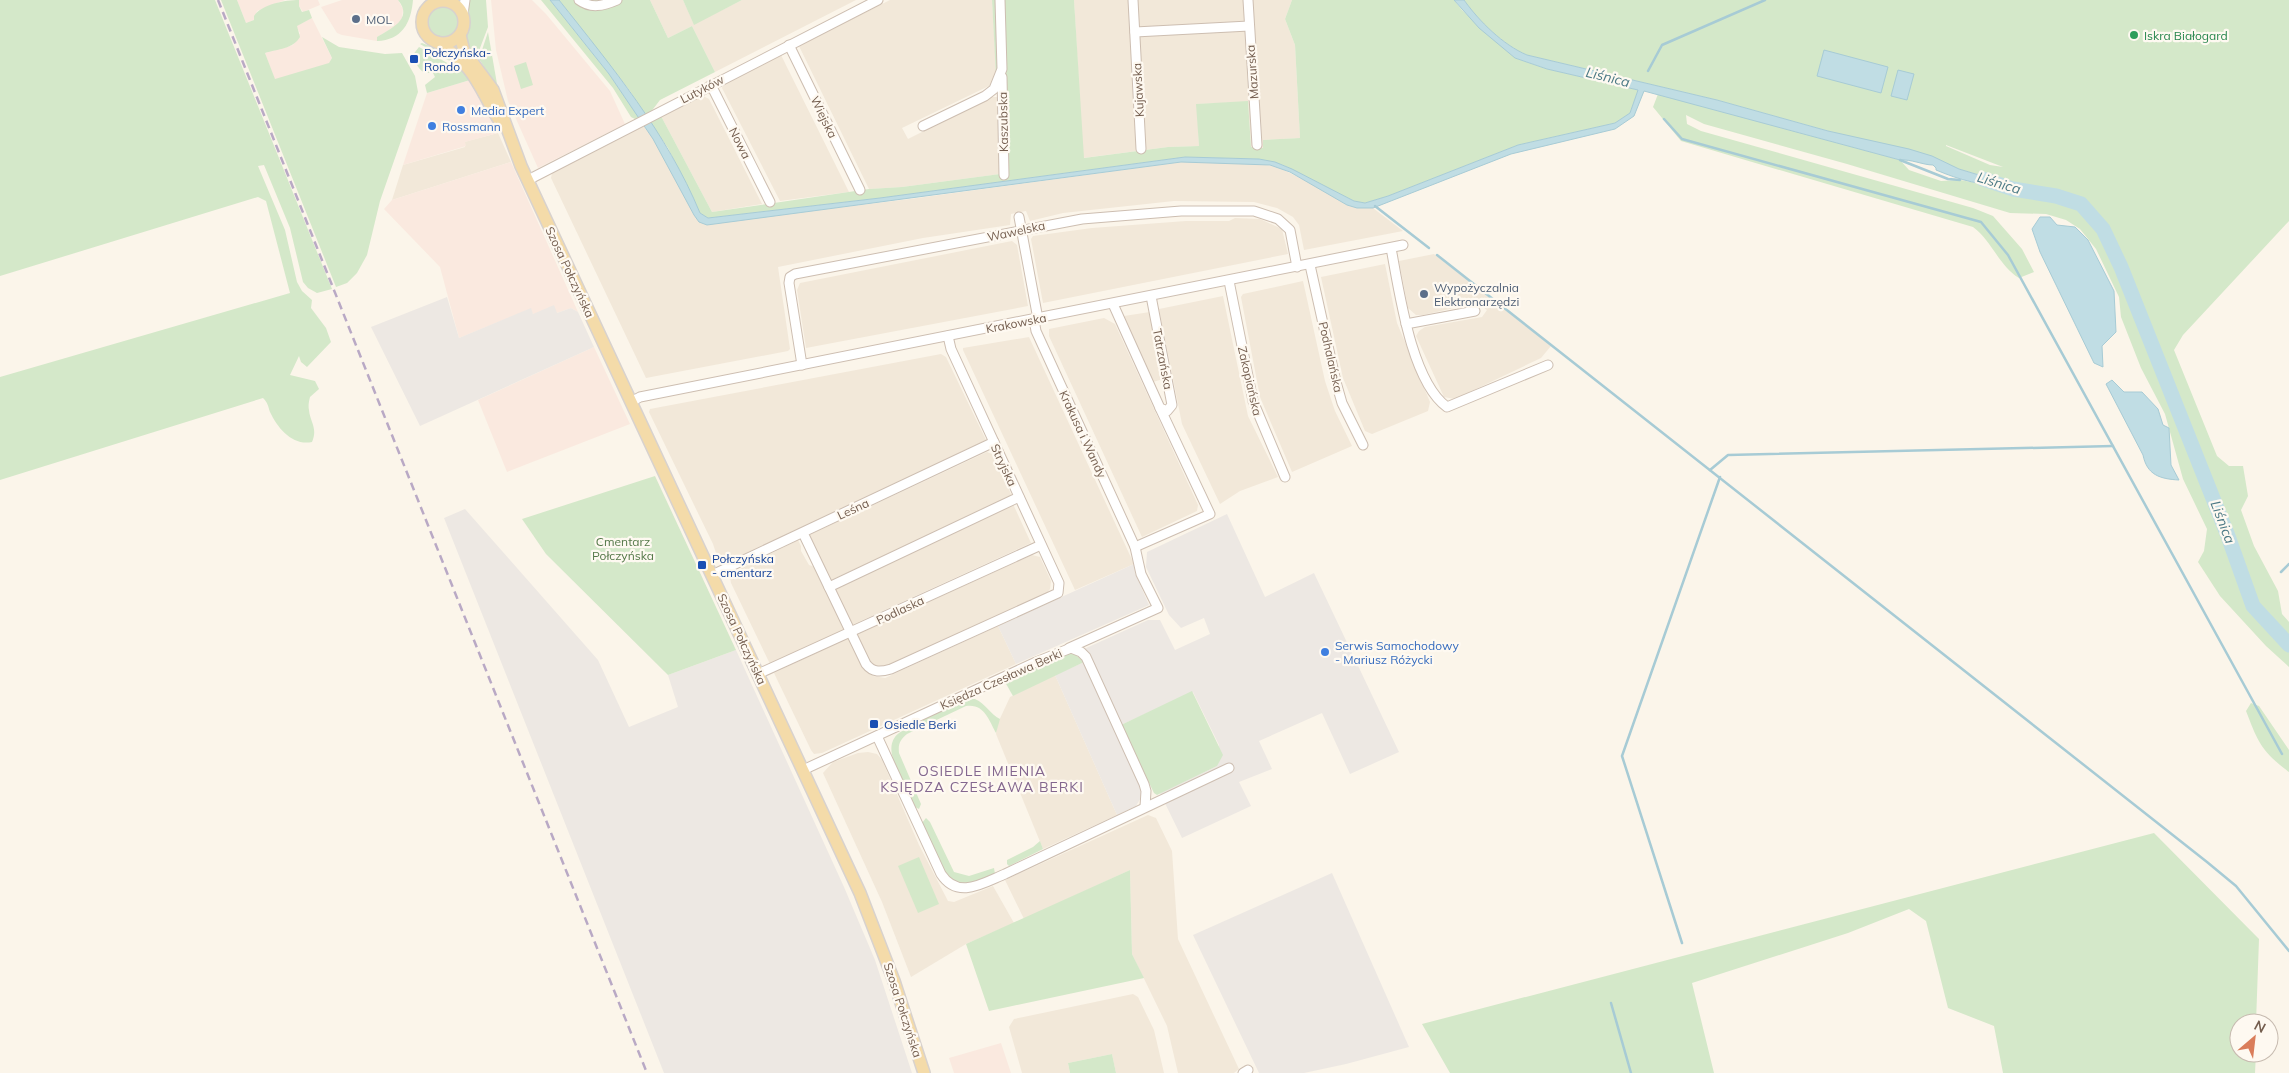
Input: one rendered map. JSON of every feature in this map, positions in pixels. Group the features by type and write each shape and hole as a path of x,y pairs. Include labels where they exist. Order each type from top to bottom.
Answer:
{"main road":[{"path":"448,1 456,5 463,14 465,24 460,35 451,42 438,42 428,37 423,27 422,18 427,4 448,1"},
{"name":"Szosa Połczyńska","path":"460,35 464,51 493,90 506,129"},
{"name":"Szosa Połczyńska","path":"438,42 458,57 473,73 506,129 630,402 874,927 924,1073"}],"street":[{"path":"463,14 465,0"},
{"path":"579,0 594,6 603,6 617,0"},
{"name":"Lutyków","path":"528,180 878,0"},
{"name":"Kaszubska","path":"1000,0 1004,175"},
{"name":"Kujawska","path":"1133,0 1141,149"},
{"name":"Mazurska","path":"1248,0 1257,144"},
{"path":"1135,32 1249,26"},
{"name":"Wiejska","path":"789,45 860,190"},
{"name":"Kaszubska","path":"923,126 985,96 994,89 1002,69"},
{"name":"Nowa","path":"711,85 770,202"},
{"name":"Wawelska","path":"802,365 789,283 790,277 795,274 1082,219 1181,211 1254,212 1278,219 1288,225 1292,235 1297,267"},
{"name":"Krakusa i Wandy","path":"1019,216 1036,319 1036,331 1135,547 1141,574 1158,608 1066,650"},
{"name":"Krakowska","path":"630,402 640,397 1403,245"},
{"path":"1391,248 1406,324 1424,374 1439,401 1447,406 1548,365"},
{"name":"Podhalańska","path":"1310,265 1342,403 1362,445"},
{"name":"Zakopiańska","path":"1229,281 1253,401 1285,477"},
{"name":"Tatrzańska","path":"1150,296 1172,405 1167,412 1160,408"},
{"name":"Tatrzańska","path":"1113,304 1210,514 1135,547"},
{"path":"1406,324 1475,311"},
{"name":"Stryjska","path":"850,633 868,667 884,671 1058,593 1059,583 951,349 948,336"},
{"name":"Leśna","path":"712,575 994,442"},
{"path":"829,587 1019,497"},
{"path":"803,533 850,633"},
{"name":"Podlaska","path":"758,674 1041,545"},
{"name":"Księdza Czesława Berki","path":"802,770 1066,650 1074,649 1086,657 1144,784 1146,791 1145,807"},
{"path":"876,736 941,874 949,884 959,889 967,889 984,883 1229,768"}],"shaded area":[{"path":"237,0 285,0 257,11 254,20 246,23"},
{"path":"299,0 318,0 320,5 303,12 299,6"},
{"path":"342,0 398,0 403,9 402,18 396,26 377,37 377,41 342,35 337,33 321,7"},
{"path":"491,0 532,0 546,14 610,91 625,124 538,168 508,101 496,50"},
{"path":"650,0 683,0 694,24 742,0 856,0 715,72 692,26 668,38"},
{"path":"890,0 992,0 996,70 993,84 902,128 908,139 992,97 998,97 1000,174 902,187 869,189 799,46"},
{"path":"1074,0 1292,0 1285,19 1295,45 1300,138 1263,140 1264,148 1251,147 1248,102 1197,104 1199,146 1168,147 1083,158"},
{"path":"312,18 332,58 329,64 275,80 265,53 293,45 300,33 296,26"},
{"path":"781,55 849,192 780,201 722,88 723,85"},
{"path":"470,80 477,92 479,92 498,133 465,142 466,146 403,165 427,93"},
{"path":"703,96 709,99 762,204 712,212 661,116"},
{"path":"644,126 662,151 694,215 704,224 910,199 1181,162 1255,163 1278,167 1314,185 1347,205 1357,208 1373,208 1403,231 1304,250 1299,225 1293,217 1277,208 1254,202 1174,201 1063,213 1030,221 1026,211 1011,214 1010,225 923,238 778,267 790,349 788,351 646,378 551,178 552,173"},
{"path":"498,133 511,162 392,200 403,165 465,147 464,142"},
{"path":"511,162 578,312 571,308 557,313 533,314 530,309 459,338 440,267 384,209 392,200"},
{"path":"1235,218 1260,219 1282,229 1288,254 1043,303 1031,239 1033,236 1092,228 1186,221 1229,221"},
{"path":"1012,241 1017,245 1028,306 806,348 797,290 800,283"},
{"path":"1434,254 1551,346 1541,358 1455,399 1444,397 1416,336 1425,327 1482,317 1487,310 1476,303 1416,315 1408,308 1399,261"},
{"path":"1385,264 1397,323 1430,402 1428,411 1372,434 1365,431 1343,378 1321,277"},
{"path":"1303,281 1325,381 1335,411 1352,446 1292,472 1260,397 1241,297 1243,294"},
{"path":"1223,296 1248,416 1278,477 1240,491 1220,504 1182,424 1159,309"},
{"path":"447,297 459,338 531,308 533,314 554,305 557,313 571,308 578,312 594,347 420,426 371,327"},
{"path":"1150,312 1163,379 1153,382 1124,316"},
{"path":"1104,318 1115,324 1198,505 1197,511 1142,537 1049,336 1049,329"},
{"path":"1029,337 1134,564 1075,590 963,350 963,348"},
{"path":"594,347 630,424 507,472 478,400"},
{"path":"941,354 946,357 986,440 724,566 718,559 713,544 649,412 650,409"},
{"path":"987,452 992,454 1011,494 1010,498 831,580 809,535"},
{"path":"1013,504 1031,543 852,625 835,590 837,586"},
{"path":"465,509 598,660 629,727 678,707 668,675 736,650 844,887 875,960 912,1073 664,1073 444,518"},
{"path":"1227,514 1265,597 1314,573 1399,752 1350,774 1322,713 1259,741 1272,769 1239,782 1251,806 1182,838 1160,793 1217,766 1219,745 1193,692 1121,725 1084,649 1148,620 1160,620 1175,650 1210,634 1204,618 1181,628 1169,615 1146,567 1147,552"},
{"path":"798,540 801,551 809,565 815,567 845,630 770,664 731,583 730,577 732,573"},
{"path":"1032,555 1040,557 1051,581 1050,589 1047,593 882,668 871,665 856,635"},
{"path":"1134,564 1135,573 1149,605 1016,664 998,626"},
{"path":"998,626 1016,664 822,753 814,754 811,750 774,673 850,637 866,669 873,676 885,678"},
{"path":"1084,662 1143,794 1136,806 1117,815 1055,675"},
{"path":"1055,675 1117,815 1043,849 996,734 997,725 1010,697"},
{"path":"868,752 877,754 882,760 919,845 948,901 954,902 993,886 1014,923 966,944 911,977 882,902 823,773 833,762 858,753"},
{"path":"1148,815 1156,818 1172,851 1178,939 1239,1069 1234,1073 1178,1073 1167,1026 1132,954 1130,870 1024,919 1005,880"},
{"path":"1332,873 1409,1047 1304,1073 1259,1073 1193,935"},
{"path":"1133,994 1138,997 1154,1030 1164,1073 1116,1073 1112,1054 1068,1063 1070,1073 1022,1073 1009,1027 1014,1019"},
{"path":"1001,1043 1011,1073 954,1073 949,1058"}],"green space":[{"path":"0,0 215,0 332,289 317,293 308,288 303,282 290,228 264,165 258,166 285,230 297,282 302,291 312,300 311,308 326,328 331,342 307,367 301,362 299,356 290,375 315,381 319,389 310,397 309,404 314,429 312,442 305,443 292,439 287,435 273,418 263,398 0,480 0,377 290,293 266,201 258,197 0,276"},
{"path":"221,0 237,0 246,23 254,20 254,16 262,8 281,2 299,0 302,12 309,10 312,18 297,26 300,37 297,41 285,48 265,53 275,79 329,63 332,58 322,37 339,47 385,54 402,53 415,76 418,92 380,201 367,255 357,273 347,283 336,287"},
{"path":"398,0 413,0 410,16 404,29 393,37 377,41 377,37 394,27 402,18 402,7"},
{"path":"469,0 486,0 488,27 477,56 474,58 468,50 466,42"},
{"path":"541,0 550,0 609,74 640,119 637,120 631,117 613,88"},
{"path":"559,0 650,0 668,38 692,26 715,72 660,100 650,113 645,115 630,91"},
{"path":"683,0 742,0 694,25"},
{"path":"992,0 997,0 999,63 996,77"},
{"path":"1002,0 1074,0 1084,158 1168,147 1199,146 1196,104 1248,101 1251,147 1263,148 1263,140 1300,138 1295,45 1285,19 1292,0 1454,0 1462,10 1515,58 1547,69 1638,90 1630,113 1615,123 1518,145 1388,196 1365,203 1354,201 1283,165 1259,159 1185,157 880,198 708,218 700,213 668,148 650,122 661,116 712,212 869,189 902,187 1000,174 998,97 1005,95"},
{"path":"1464,0 2289,0 2289,221 2183,335 2174,350 2217,456 2229,466 2243,466 2248,496 2241,510 2254,546 2278,591 2282,614 2289,622 2289,667 2266,646 2220,596 2198,562 2204,551 2207,529 2183,479 2165,414 2141,368 2121,317 2119,297 2096,249 2080,229 2066,220 2046,214 2010,213 1847,164 1704,124 1686,115 1687,124 1701,131 1973,208 1993,216 2022,249 2034,272 2019,278 2006,267 1985,239 1973,227 1681,141 1653,107 1658,94 1900,160 1909,170 1941,181 1960,180 1993,186 2007,183 1959,169 1932,157 1828,131 1717,100 1527,55 1500,39","holes":["1946,145 2003,167 1990,165"]},
{"path":"443,7 449,8 454,12 458,17 458,29 454,34 449,38 443,39 437,38 432,34 428,29 427,23 428,17 432,12 437,8"},
{"path":"488,32 497,84 496,85 479,59"},
{"path":"422,43 440,50 462,68 420,44"},
{"path":"419,47 465,73 470,80 427,93 425,85 435,77 433,73 422,71 412,56"},
{"path":"526,62 533,85 521,89 514,66"},
{"name":"Cmentarz Połczyńska","path":"655,476 736,650 668,675 546,554 522,519"},
{"path":"1069,653 1076,655 1084,662 1013,696 1005,682"},
{"path":"1192,691 1223,755 1217,766 1157,795 1154,793 1121,725"},
{"path":"975,699 1000,719 996,733 982,710 977,707 966,706 907,734 901,740 899,753 921,804 919,809 915,807 893,759 891,748 893,740 909,726 933,714 958,703"},
{"path":"2251,703 2259,706 2289,750 2289,772 2266,752 2257,738 2246,711"},
{"path":"926,818 930,822 954,872 969,876 994,868 995,874 970,883 961,884 954,881 943,868 933,849 922,823"},
{"path":"2154,833 2259,939 2256,1013 2229,1013 2229,1063 2256,1063 2255,1073 2003,1073 1994,1026 1948,1008 1926,921 1909,909 1848,933 1692,983 1714,1073 1450,1073 1422,1024"},
{"path":"1040,841 1043,849 1009,866 1007,864 1007,860 1033,847"},
{"path":"919,857 939,904 918,913 898,866"},
{"path":"1130,870 1132,954 1144,978 989,1011 966,944"},
{"path":"1112,1054 1116,1073 1070,1073 1068,1063"}],"water":[{"path":"550,0 559,0 637,102 672,155 700,213 708,218 880,198 1185,157 1259,159 1275,162 1354,201 1365,203 1388,196 1518,145 1615,123 1630,113 1638,90 1547,69 1515,58 1479,28 1454,0 1464,0 1500,39 1527,55 1717,100 1828,131 1909,149 1932,156 1959,169 2009,184 1981,184 1963,180 1936,170 1933,165 1900,160 1644,91 1634,116 1615,129 1511,154 1373,208 1357,208 1347,205 1290,172 1270,165 1181,162 707,225 699,222 694,215 653,139 609,74"},
{"path":"1824,50 1888,67 1881,93 1817,76"},
{"path":"1898,70 1914,74 1907,100 1891,96"},
{"path":"2040,217 2050,217 2057,225 2075,227 2088,240 2114,291 2116,332 2102,346 2103,367 2094,363 2040,252 2032,229"},
{"path":"2112,380 2124,392 2142,392 2158,409 2163,425 2169,428 2171,465 2179,480 2155,475 2148,467 2106,384"}],"waterway":[{"path":"1648,71 1662,45 1765,0"},
{"path":"1664,119 1682,139 1981,222 2008,255 2282,754"},
{"path":"1900,160 1948,179 1960,180"},
{"name":"Liśnica","path":"1983,179 2013,189 2056,196 2081,204 2103,229 2121,267 2228,536 2253,606 2289,645"},
{"path":"1375,206 1429,248"},
{"path":"1437,255 2207,862 2236,886 2289,951"},
{"path":"1710,470 1728,455 2113,446"},
{"path":"1682,943 1622,756 1720,477"},
{"path":"2281,572 2289,564"},
{"path":"1611,1003 1631,1073"}],"railway":[{"path":"218,0 647,1073"}],"place":[{"name":"MOL","path":"356,19"},
{"name":"Iskra Białogard","path":"2134,35"},
{"name":"Połczyńska- Rondo","path":"414,59"},
{"name":"Media Expert","path":"461,110"},
{"name":"Rossmann","path":"432,126"},
{"name":"Wypożyczalnia Elektronarzędzi","path":"1424,294"},
{"name":"Połczyńska - cmentarz","path":"702,565"},
{"name":"Serwis Samochodowy - Mariusz Różycki","path":"1325,652"},
{"name":"Osiedle Berki","path":"874,724"}],"district":[{"name":"OSIEDLE IMIENIA KSIĘDZA CZESŁAWA BERKI","path":"982,780"}]}
